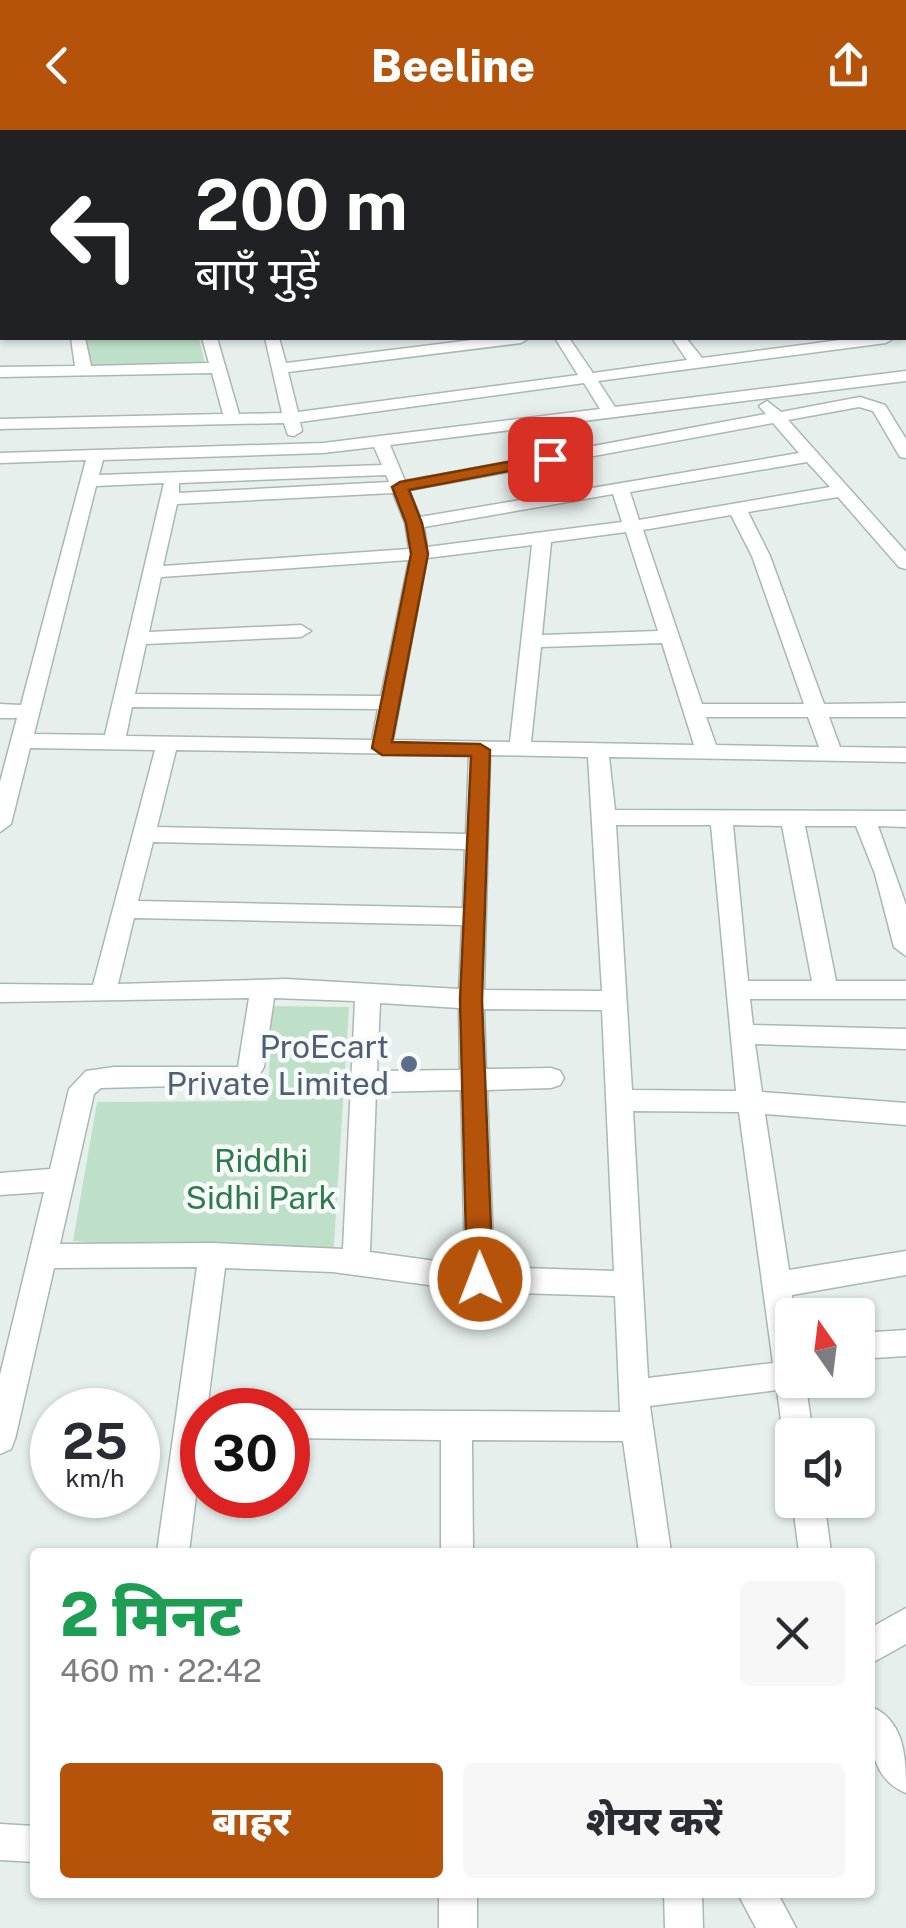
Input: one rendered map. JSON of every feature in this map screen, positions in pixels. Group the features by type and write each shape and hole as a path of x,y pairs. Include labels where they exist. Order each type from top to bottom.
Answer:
{"street":[{"path":"78,340 84,371"},
{"path":"211,340 232,419"},
{"path":"273,340 296,441"},
{"path":"280,368 486,340"},
{"path":"563,340 609,409"},
{"path":"680,340 698,364"},
{"path":"0,424 291,418 698,364 792,344 855,340"},
{"path":"792,344 820,378"},
{"path":"0,448 296,441 756,395 906,367"},
{"path":"0,372 218,368"},
{"path":"0,458 266,452 381,442 820,378 906,376"},
{"path":"756,395 906,563"},
{"path":"167,499 316,483 397,479 860,402 880,408 906,453"},
{"path":"381,442 414,523 419,554 382,748"},
{"path":"414,523 810,456"},
{"path":"0,824 95,457"},
{"path":"89,482 174,479 316,483"},
{"path":"114,743 174,479"},
{"path":"620,488 708,754"},
{"path":"152,572 419,554 634,526 840,491"},
{"path":"737,508 761,556 832,754"},
{"path":"520,751 542,539"},
{"path":"137,638 301,632"},
{"path":"531,641 670,638"},
{"path":"124,700 389,703"},
{"path":"694,711 906,710"},
{"path":"0,711 31,712"},
{"path":"24,741 906,755"},
{"path":"103,994 167,744"},
{"path":"480,750 471,1000 480,1279"},
{"path":"598,752 621,1100 636,1427 653,1548"},
{"path":"605,817 906,820"},
{"path":"721,818 741,1034 778,1298"},
{"path":"792,818 826,990"},
{"path":"864,819 896,874 906,947"},
{"path":"144,834 477,842"},
{"path":"125,910 474,917"},
{"path":"0,993 263,988 368,990 471,1000 613,1001"},
{"path":"0,1439 9,1360 41,1256 82,1089 95,1078 245,1077 251,1067 263,988"},
{"path":"356,1262 368,990"},
{"path":"737,990 906,990"},
{"path":"741,1034 906,1039"},
{"path":"365,1082 551,1078"},
{"path":"621,1100 752,1102 906,1114"},
{"path":"0,1184 59,1180"},
{"path":"41,1256 213,1255 356,1262 480,1279 628,1284"},
{"path":"200,1388 213,1255"},
{"path":"776,1285 906,1262"},
{"path":"875,1345 906,1344"},
{"path":"634,1394 775,1361"},
{"path":"310,1424 636,1427"},
{"path":"456,1425 456,1548"},
{"path":"174,1548 180,1514"},
{"path":"811,1518 815,1548"},
{"path":"875,1644 906,1625"},
{"path":"875,1730 906,1775"},
{"path":"0,1842 30,1844"},
{"path":"458,1898 458,1928"},
{"path":"683,1898 684,1928"},
{"path":"758,1898 777,1928"}],"green space":[{"path":"86,340 199,340 205,364 91,366"},
{"name":"Riddhi Sidhi Park","path":"272,1006 349,1007 333,1260 73,1241 97,1102 268,1101"}],"place":[{"name":"ProEcart Private Limited","path":"409,1064"}],"route":[{"path":"480,1279 471,1000 480,750 382,748 419,554 414,523 400,487 550,459"}]}
